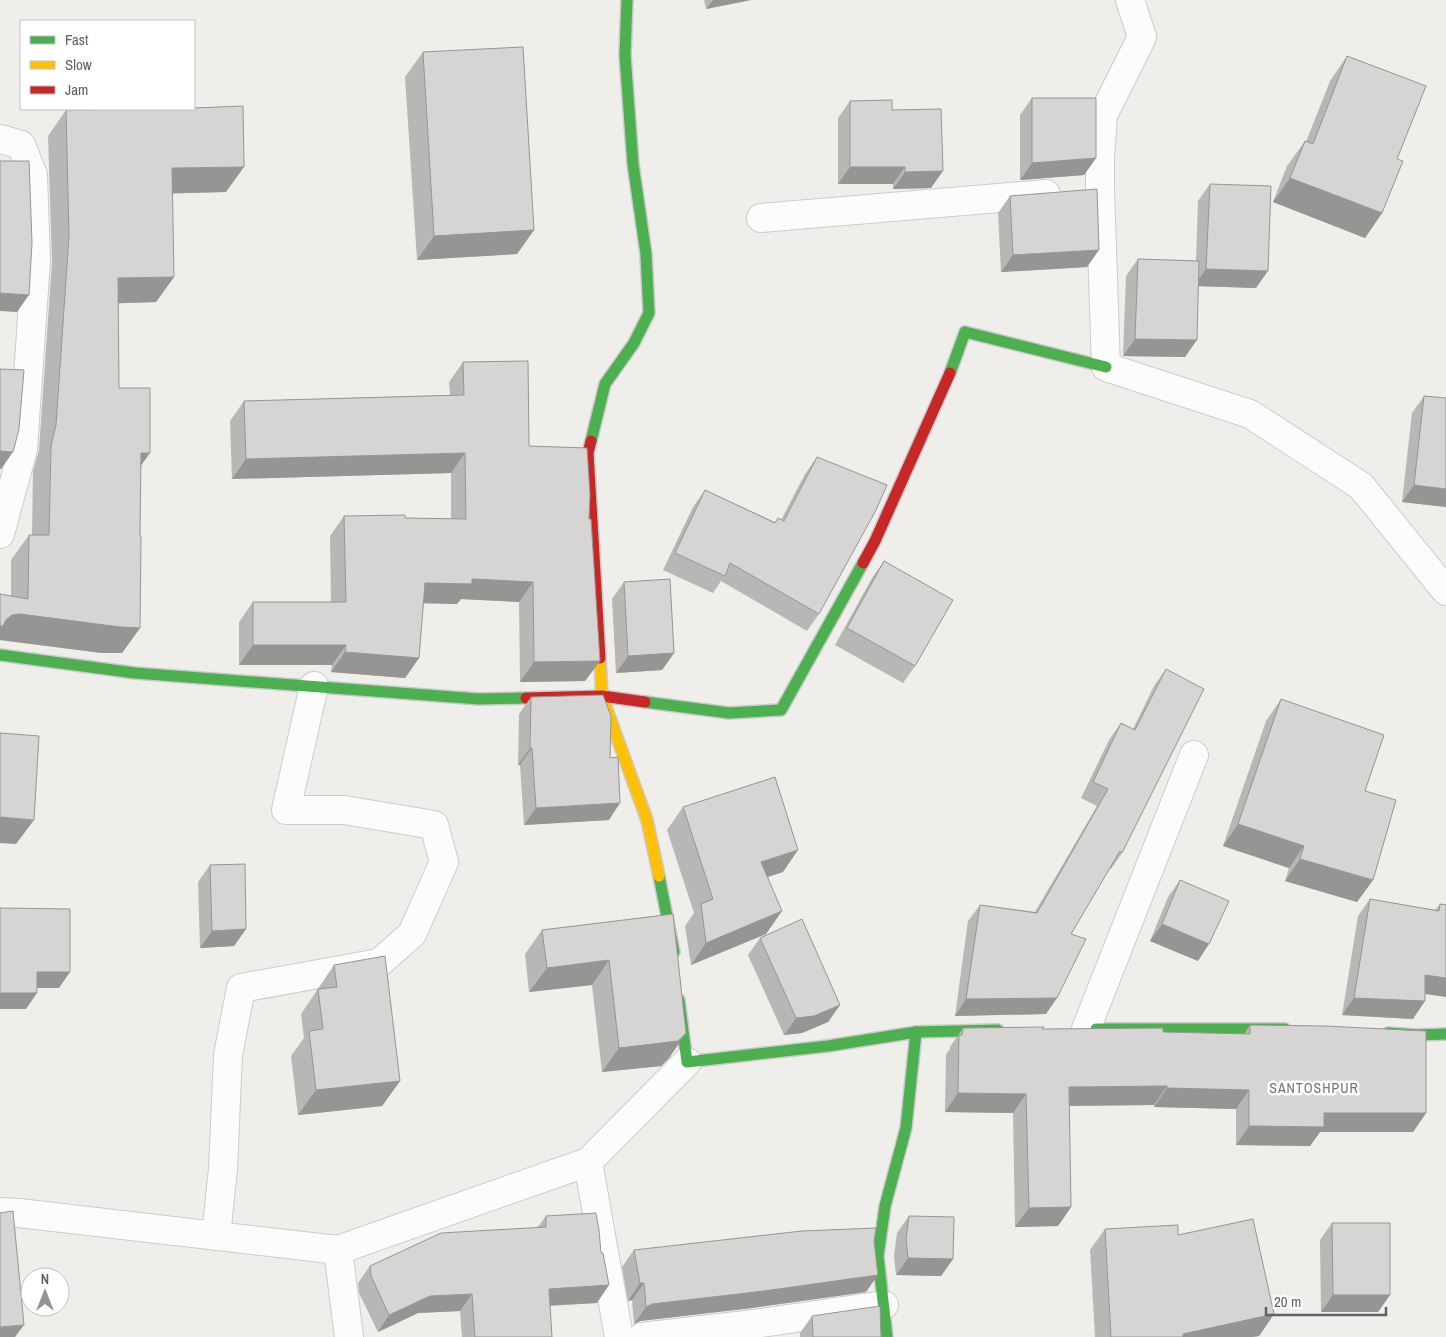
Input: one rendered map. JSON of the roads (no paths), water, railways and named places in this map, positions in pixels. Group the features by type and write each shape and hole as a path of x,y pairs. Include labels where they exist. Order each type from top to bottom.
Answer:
{"street":[{"path":"628,0 625,54 633,164 646,254 649,313 634,343 605,384 588,453 602,696 647,820 674,960"},
{"path":"1106,367 1100,156 1103,114 1142,37 1130,0"},
{"path":"0,139 21,145 33,175 36,260 23,449 0,534"},
{"path":"762,218 1100,189"},
{"path":"0,656 135,673 479,699 602,696 729,713 781,710 876,541 944,387 965,332 1106,367 1250,414 1361,486 1446,591"},
{"path":"216,1236 223,1169 228,1055 241,988 379,963 412,934 444,862 434,825 344,810 286,810 314,686"},
{"path":"1194,755 1082,1029 1296,1029"},
{"path":"678,988 686,1062"},
{"path":"0,1212 338,1250 588,1162 686,1062 828,1046 916,1032 1012,1030"},
{"path":"887,1337 878,1256 885,1206 906,1128 916,1032"},
{"path":"1380,1033 1446,1034"},
{"path":"588,1162 619,1337"},
{"path":"338,1250 349,1337"},
{"path":"642,1337 754,1324 884,1305"}],"district":[{"name":"SANTOSHPUR","path":"1314,1088"}]}
